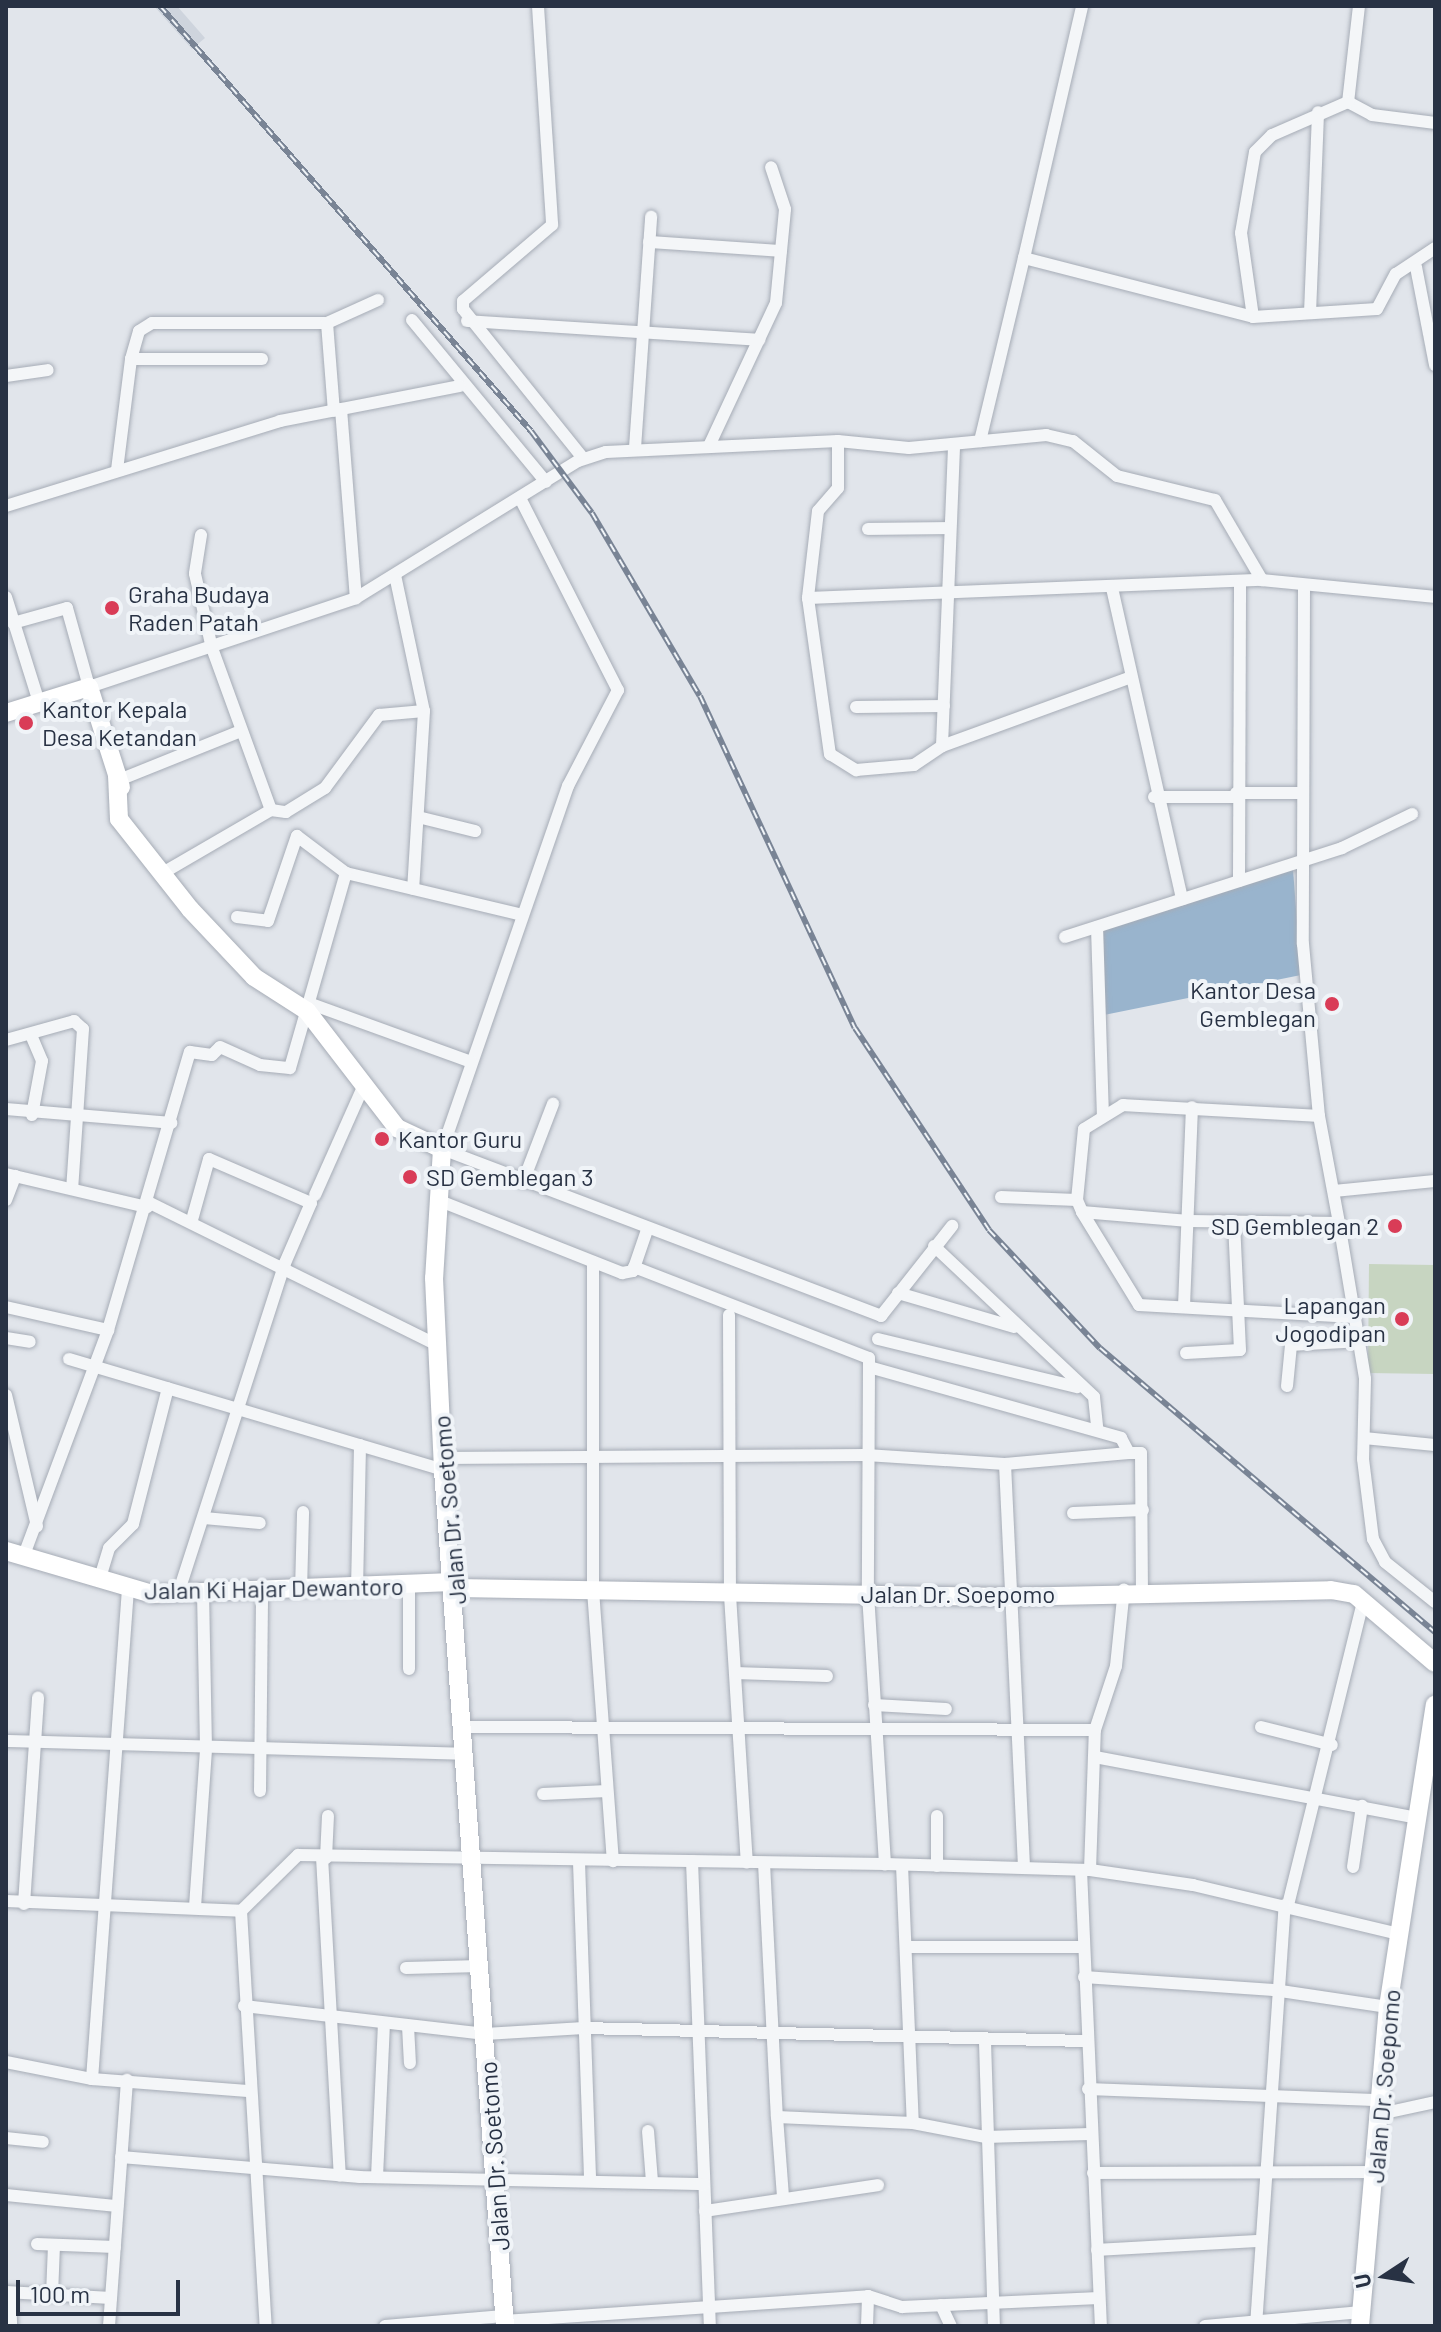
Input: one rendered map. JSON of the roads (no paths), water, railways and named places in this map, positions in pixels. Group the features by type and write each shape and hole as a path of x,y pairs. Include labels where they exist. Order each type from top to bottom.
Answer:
{"street":[{"path":"538,6 552,225 463,301 467,321 583,458"},
{"path":"980,441 1082,6"},
{"path":"1348,102 1359,6"},
{"path":"1253,317 1241,233 1247,174 1262,142 1318,112 1348,102 1372,115 1435,123"},
{"path":"1310,313 1318,112"},
{"path":"709,446 776,303 785,209 771,167"},
{"path":"635,448 640,330 651,217"},
{"path":"649,242 781,251"},
{"path":"1024,258 1253,317 1377,309 1396,274 1416,267 1435,248"},
{"path":"1416,267 1435,365"},
{"path":"117,470 131,359 139,331 152,323 327,323 378,300"},
{"path":"412,320 460,386 546,482"},
{"path":"467,321 759,340"},
{"path":"327,323 356,598"},
{"path":"131,359 262,359"},
{"path":"6,376 48,370"},
{"path":"6,506 117,470 337,410 460,386"},
{"path":"6,713 212,648 356,598 583,458 635,448 838,441 954,445 1064,435 1117,476 1207,495 1262,580"},
{"path":"838,441 838,488 818,511 808,598 830,754 856,770 914,765 942,746 1129,678"},
{"path":"942,746 948,528 954,445"},
{"path":"442,1149 568,786 618,690 520,498"},
{"path":"868,529 948,528"},
{"path":"201,535 195,574 212,648 271,810"},
{"path":"395,575 424,711 413,889"},
{"path":"808,598 1262,580 1304,589 1435,597"},
{"path":"1239,881 1236,795 1240,582"},
{"path":"1112,588 1154,797 1182,899"},
{"path":"1304,589 1300,861 1319,1116 1360,1341 1364,1438 1375,1548 1435,1602"},
{"path":"6,597 11,627 39,702"},
{"path":"11,627 67,608 118,778 113,803 127,829 161,874 254,977 309,1007 471,1062"},
{"path":"856,707 944,706"},
{"path":"161,874 271,810 286,812 325,788 379,715 424,711"},
{"path":"118,778 241,731"},
{"path":"1154,797 1301,793"},
{"path":"1065,937 1300,861 1412,814"},
{"path":"418,817 475,831"},
{"path":"237,917 268,921 294,837 346,873 522,915"},
{"path":"15,1553 37,1526 108,1330 192,1049 212,1055 220,1047 286,1071 309,1007 346,873"},
{"path":"1097,927 1103,1114"},
{"path":"309,1007 363,1087 402,1132 647,1230 881,1316"},
{"path":"6,1040 80,1023 82,1113 72,1189"},
{"path":"31,1035 42,1061 32,1115"},
{"path":"315,1195 363,1087"},
{"path":"1319,1116 1141,1103 1103,1114 1084,1129 1079,1206 1131,1301 1354,1317"},
{"path":"523,1182 553,1104"},
{"path":"1184,1306 1192,1107"},
{"path":"6,1109 32,1115 82,1113 171,1123"},
{"name":"Jalan Dr. Soetomo","path":"442,1149 437,1345 442,1464 465,1727 504,2321"},
{"path":"178,1594 241,1408 285,1263 311,1203 209,1159 192,1220"},
{"path":"6,1200 10,1175 148,1204 192,1220 285,1263 405,1336 437,1345"},
{"path":"1334,1191 1435,1181"},
{"path":"1001,1197 1189,1221 1339,1223"},
{"path":"440,1201 622,1273 634,1267 647,1230"},
{"path":"1186,1353 1238,1354 1234,1222"},
{"path":"885,1864 868,1594 866,1455 869,1362 878,1339 881,1316 952,1226"},
{"path":"934,1246 1078,1387 1098,1402 1097,1428"},
{"path":"593,1262 590,1455 593,1590 613,1861"},
{"path":"634,1267 869,1362 1097,1428 1121,1438 1129,1453"},
{"path":"898,1293 1018,1328"},
{"path":"6,1307 108,1330"},
{"path":"729,1315 730,1595 747,1862"},
{"path":"6,1338 30,1342"},
{"path":"878,1339 1078,1387"},
{"path":"1287,1386 1291,1345 1360,1341"},
{"path":"69,1359 360,1445 442,1464 590,1455 730,1459 866,1455 1005,1464 1141,1453 1143,1510 1133,1589 1116,1666 1095,1730 1085,1870 1085,2041 1101,2326"},
{"path":"99,1581 109,1548 133,1524 168,1388"},
{"path":"6,1395 37,1526"},
{"path":"1364,1438 1435,1445"},
{"path":"357,1589 360,1445"},
{"path":"1005,1464 1006,1597 1024,1868"},
{"path":"1073,1513 1143,1510"},
{"path":"301,1591 303,1512"},
{"path":"204,1518 260,1523"},
{"name":"Jalan Ki Hajar Dewantoro","path":"15,1553 128,1590 178,1594 454,1585"},
{"path":"409,1585 409,1669"},
{"name":"Jalan Dr. Soepomo","path":"454,1585 730,1595 1006,1597 1133,1589 1331,1590 1363,1601 1434,1661"},
{"path":"92,2079 99,1907 128,1590"},
{"path":"260,1791 263,1748 262,1592"},
{"path":"195,1907 206,1748 203,1593"},
{"path":"1256,2322 1274,1990 1286,1905 1332,1745 1363,1601"},
{"path":"735,1673 827,1676"},
{"path":"24,1904 38,1697"},
{"path":"874,1705 946,1709"},
{"name":"Jalan Dr. Soepomo","path":"1361,2319 1388,2007 1435,1705"},
{"path":"465,1727 1095,1730"},
{"path":"1261,1727 1332,1745"},
{"path":"6,1741 465,1754"},
{"path":"1095,1757 1319,1796 1418,1818"},
{"path":"543,1794 607,1791"},
{"path":"1353,1867 1362,1806"},
{"path":"328,1816 324,1858 340,2175"},
{"path":"937,1816 937,1866"},
{"path":"266,2326 248,2091 241,1911 288,1860 692,1861 1085,1870 1286,1905 1398,1934"},
{"path":"692,1861 710,2326"},
{"path":"579,1862 590,2181"},
{"path":"764,1863 783,2196"},
{"path":"902,1865 913,2123"},
{"path":"6,1901 241,1911"},
{"path":"906,1947 1083,1947"},
{"path":"406,1968 480,1966"},
{"path":"1084,1977 1274,1990 1388,2007"},
{"path":"244,2006 485,2034 584,2028 772,2037 1085,2041"},
{"path":"377,2177 384,2024"},
{"path":"408,2026 410,2063"},
{"path":"985,2042 985,2137 994,2326"},
{"path":"6,2062 92,2079 248,2091"},
{"path":"109,2326 127,2080"},
{"path":"1088,2089 1268,2094 1380,2107 1435,2102"},
{"path":"777,2117 913,2123 985,2137 1090,2134"},
{"path":"648,2131 652,2182"},
{"path":"6,2138 43,2142"},
{"path":"121,2157 255,2171 377,2177 704,2184"},
{"path":"1093,2173 1376,2172"},
{"path":"705,2211 783,2196 878,2185"},
{"path":"6,2195 117,2206"},
{"path":"1097,2250 1260,2241"},
{"path":"37,2244 115,2247"},
{"path":"52,2295 54,2245"},
{"path":"11,2326 8,2293 111,2298"},
{"path":"386,2326 868,2296 896,2306 1099,2298"},
{"path":"867,2326 868,2296"},
{"path":"941,2305 951,2326"},
{"path":"1205,2326 1361,2319"}],"water":[{"path":"1293,869 1301,975 1104,1015 1103,926"}],"railway":[{"path":"160,6 531,431 592,513 700,696 855,1028 989,1230 1100,1348 1435,1632"}],"place":[{"name":"Graha Budaya Raden Patah","path":"112,608"},
{"name":"Kantor Kepala Desa Ketandan","path":"26,723"},
{"name":"Kantor Desa Gemblegan","path":"1332,1004"},
{"name":"Kantor Guru","path":"382,1139"},
{"name":"SD Gemblegan 3","path":"410,1177"},
{"name":"SD Gemblegan 2","path":"1395,1226"},
{"name":"Lapangan Jogodipan","path":"1402,1319"}]}
